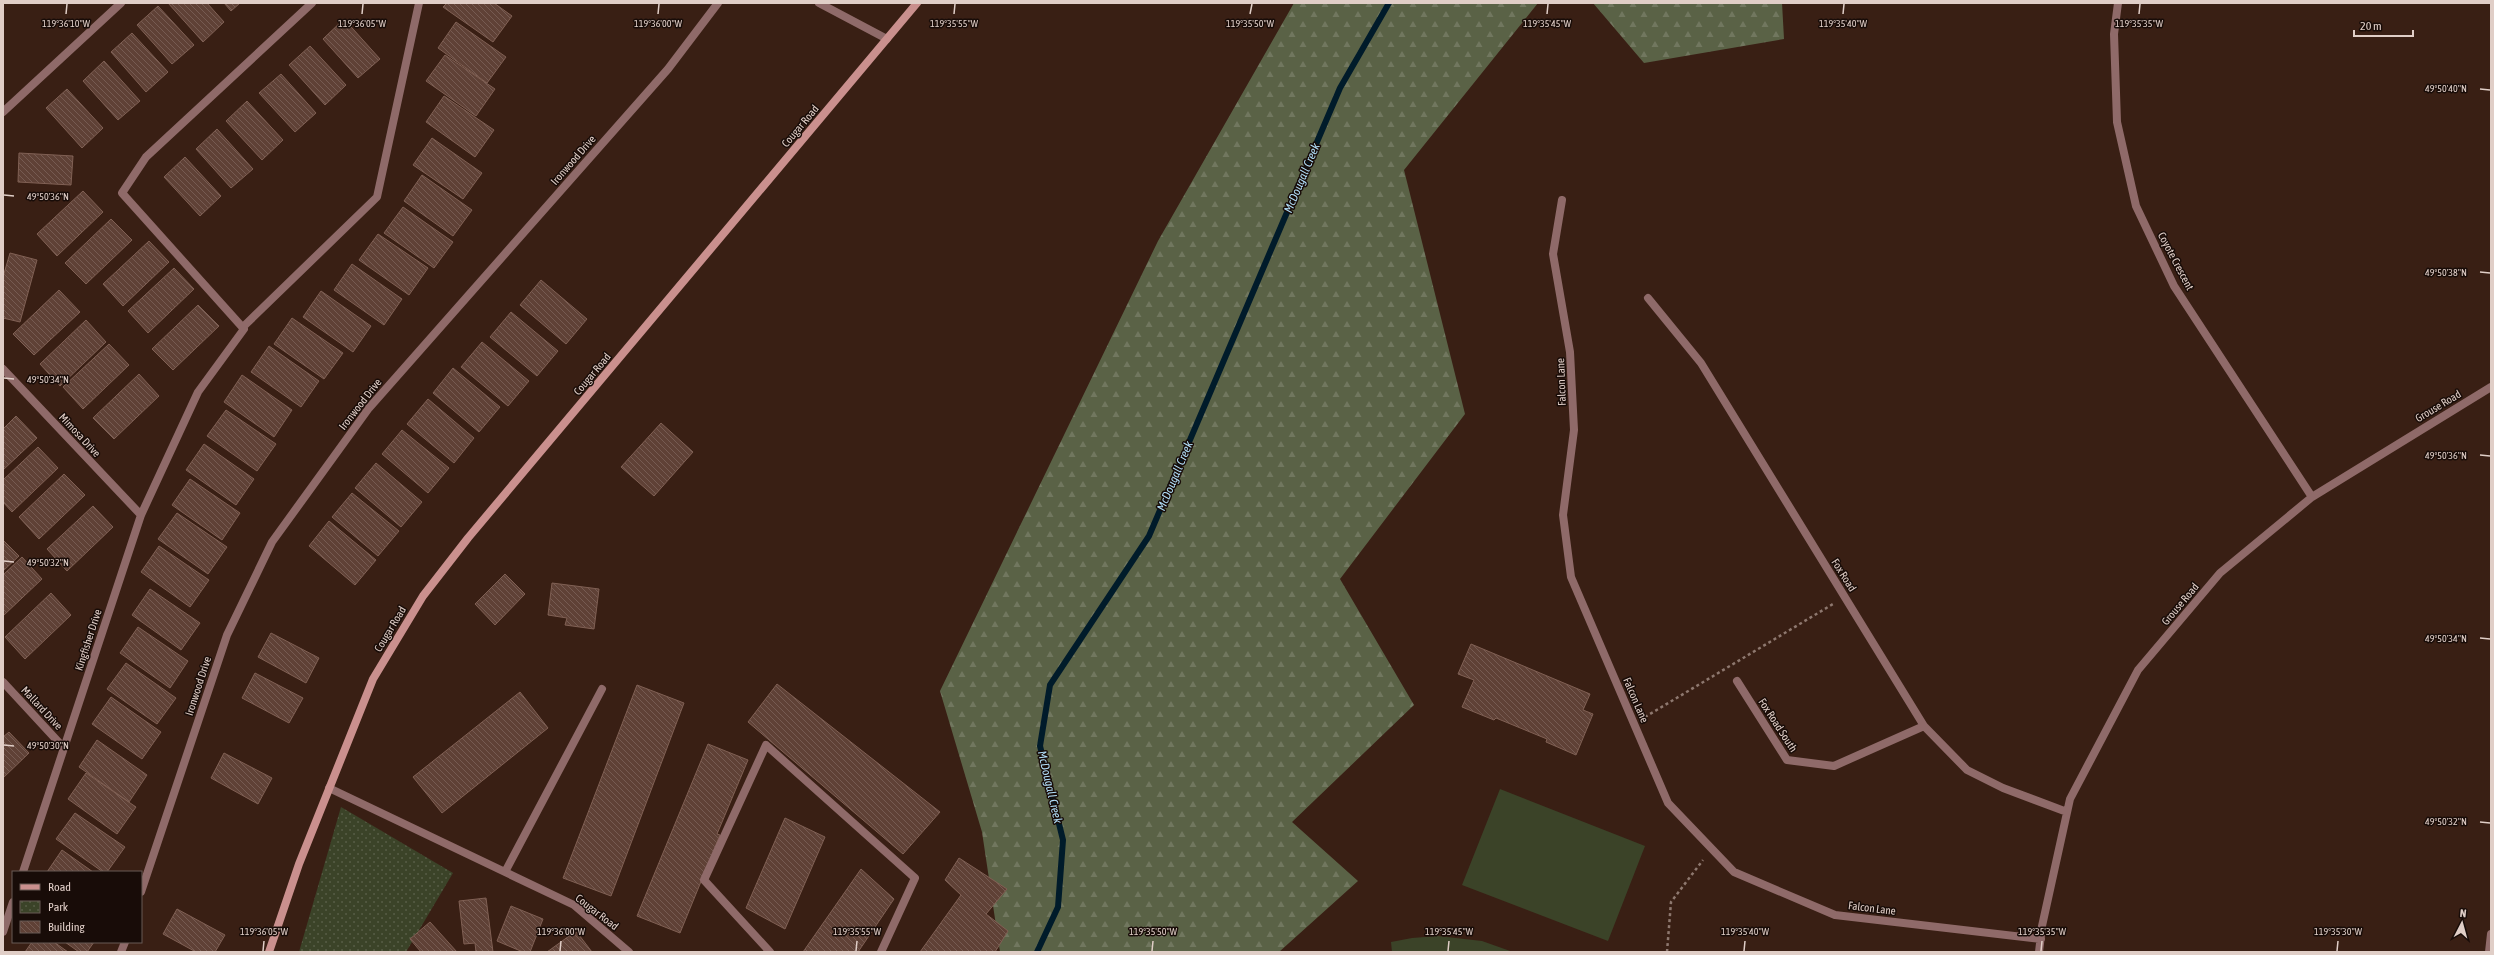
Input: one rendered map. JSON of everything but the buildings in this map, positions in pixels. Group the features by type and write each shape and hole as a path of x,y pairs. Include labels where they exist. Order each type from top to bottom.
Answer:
{"street":[{"path":"3,112 121,3"},
{"name":"Kingfisher Drive","path":"23,871 141,515 198,392 244,329 122,193 146,157 312,3"},
{"path":"244,326 377,197 419,3"},
{"name":"Ironwood Drive","path":"142,889 227,635 272,542 369,408 668,69 718,3"},
{"path":"819,3 887,39"},
{"name":"Cougar Road","path":"269,952 299,864 373,679 423,596 468,538 917,3"},
{"name":"Coyote Crescent","path":"2118,3 2114,34 2117,122 2136,206 2174,286 2312,497"},
{"name":"Falcon Lane","path":"1562,200 1553,254 1570,352 1574,430 1563,515 1571,577 1668,803 1734,872 1835,915 2041,939"},
{"name":"Fox Road","path":"1648,298 1701,362 1924,726 1967,770 2002,788 2067,812"},
{"name":"Mimosa Drive","path":"3,369 141,515"},
{"name":"Grouse Road","path":"2039,952 2070,799 2138,670 2220,573 2312,497 2491,387"},
{"name":"Fox Road South","path":"1737,681 1787,760 1834,766 1924,726"},
{"name":"Mallard Drive","path":"3,682 64,748"},
{"path":"505,872 602,689"},
{"path":"770,952 704,880 766,745 915,878 881,952"},
{"name":"Cougar Road","path":"329,788 574,905 629,952"},
{"path":"3,932 12,905"},
{"path":"2489,952 2491,934"}],"path":[{"path":"1634,723 1845,597"},
{"path":"1667,952 1671,902 1712,848"}],"green space":[{"path":"1294,3 1538,3 1404,170 1465,414 1340,579 1414,705 1292,822 1358,881 1279,952 1000,952 982,832 940,691 1158,241"},
{"path":"1593,3 1782,3 1784,39 1644,63"},
{"path":"1500,789 1645,846 1608,941 1462,885"},
{"path":"341,807 453,873 406,952 299,952"},
{"path":"1438,936 1482,941 1513,952 1392,952 1391,942 1412,938"}],"waterway":[{"name":"McDougall Creek","path":"1037,952 1058,907 1063,840 1040,746 1050,685 1149,536 1340,88 1389,3"}]}
